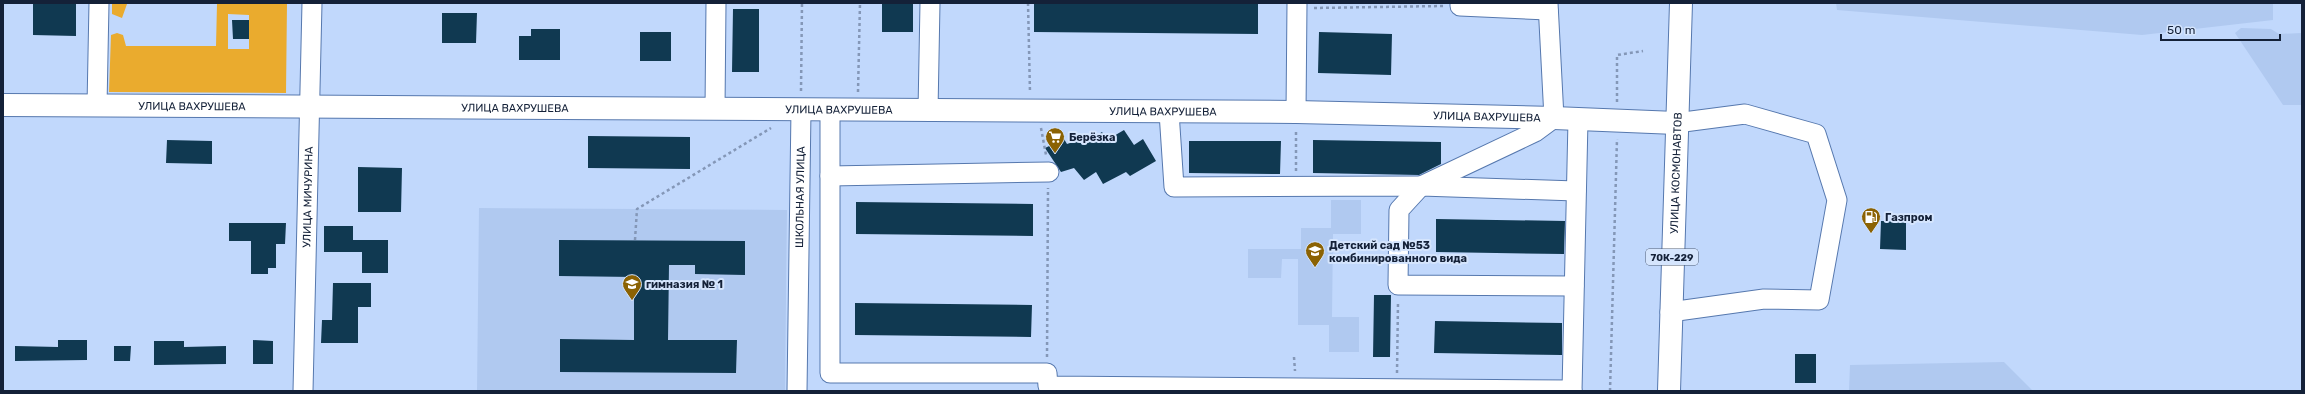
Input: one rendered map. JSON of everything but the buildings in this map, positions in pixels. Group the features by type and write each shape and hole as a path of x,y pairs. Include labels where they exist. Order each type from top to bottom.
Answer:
{"main road":[{"name":"УЛИЦА КОСМОНАВТОВ","path":"1669,391 1670,312 1681,3"},
{"name":"УЛИЦА ВАХРУШЕВА","path":"3,105 1296,112 1554,118 1676,123"}],"street":[{"path":"97,106 98,3"},
{"name":"УЛИЦА МИЧУРИНА","path":"303,391 308,106 312,3"},
{"path":"715,109 716,3"},
{"path":"928,111 930,3"},
{"path":"1460,4 1548,6 1554,118 1535,132 1421,186 1399,210 1398,285 1574,286"},
{"path":"1296,112 1297,5"},
{"name":"ШКОЛЬНАЯ УЛИЦА","path":"798,391 801,110"},
{"path":"830,110 830,373 1047,373 1048,386 1572,391 1578,120"},
{"path":"1169,112 1174,187 1421,186 1576,191"},
{"path":"1670,312 1764,299 1819,300 1836,200 1816,134 1745,114 1676,123"},
{"path":"830,176 1049,172"}],"path":[{"path":"801,110 802,3"},
{"path":"858,110 860,3"},
{"path":"1297,5 1460,4"},
{"path":"1610,391 1617,120 1617,55 1642,51"},
{"path":"1295,186 1296,112"},
{"path":"635,240 637,209 775,126"},
{"path":"1397,389 1398,285"}],"shaded area":[{"path":"112,3 287,3 286,93 109,92 111,35 117,33 123,35 126,46 216,46 217,4 127,4 122,18 112,14","holes":["228,14 249,15 249,49 228,49"]},
{"path":"1836,3 2273,3 2273,20 2142,35 1837,10"},
{"path":"2241,28 2271,29 2279,34 2302,33 2302,105 2283,105 2235,33"},
{"name":"Детский сад №53 комбинированного вида","path":"1331,200 1361,200 1361,234 1333,234 1332,317 1359,317 1359,352 1329,352 1329,325 1298,325 1298,259 1282,259 1281,278 1248,278 1248,249 1301,249 1301,228 1331,228"},
{"name":"гимназия № 1","path":"479,208 787,210 785,391 477,391"},
{"path":"2004,362 2033,391 1849,391 1850,365"}],"place":[{"name":"Берёзка","path":"1055,154"},
{"name":"Газпром","path":"1871,234"},
{"name":"Детский сад №53 комбинированного вида","path":"1315,268"},
{"name":"гимназия № 1","path":"632,301"}]}
